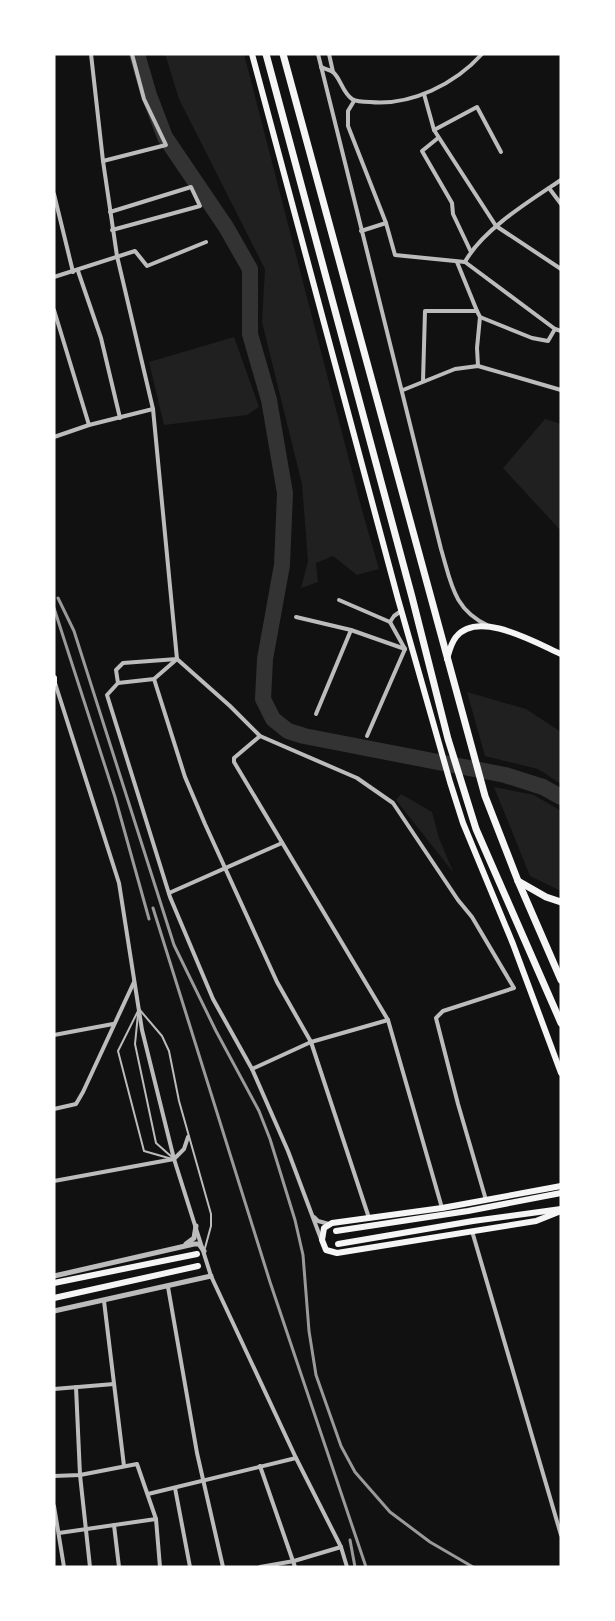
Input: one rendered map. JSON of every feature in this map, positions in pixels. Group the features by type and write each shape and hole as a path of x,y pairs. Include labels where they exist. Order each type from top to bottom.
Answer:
{"highway":[{"path":"266,54 460,780 476,829 560,1021"},
{"path":"283,54 485,796 518,882 561,980"},
{"path":"518,882 561,902"}],"main road":[{"path":"252,54 450,782 463,823 513,944 561,1073"},
{"path":"447,660 457,636 470,626 490,626 561,654"},
{"path":"54,678 54,683"},
{"path":"561,1186 442,1208 329,1224 323,1231 322,1240 326,1250 337,1253 536,1221 561,1210"},
{"path":"336,1231 468,1211 561,1193"},
{"path":"338,1244 473,1221 561,1210"},
{"path":"54,1283 201,1253"},
{"path":"54,1298 198,1266"}],"street":[{"path":"91,54 112,230 153,409 177,659 260,736 357,778 393,803 458,900 472,917 514,988 443,1011 436,1018 486,1200"},
{"path":"103,161 166,145 144,99 132,54"},
{"path":"318,54 444,560 454,592 463,608 472,618 490,626"},
{"path":"329,54 333,72 346,93 354,101 377,103 401,102 424,94 469,69 482,54"},
{"path":"321,67 333,72"},
{"path":"424,94 434,130 496,226 561,269"},
{"path":"354,101 348,111 348,126 386,224 395,255 465,262 555,329 561,330"},
{"path":"434,130 477,107 501,152"},
{"path":"438,137 422,151 452,203 453,214 471,252"},
{"path":"465,262 471,252 496,226 561,180"},
{"path":"110,212 191,187 200,206 112,230"},
{"path":"549,188 561,204"},
{"path":"54,194 75,271 101,338 120,418"},
{"path":"361,231 386,224"},
{"path":"54,277 135,251 147,266 206,242"},
{"path":"457,262 480,316 532,338 548,341 555,329"},
{"path":"54,310 89,425"},
{"path":"423,381 425,311 477,311"},
{"path":"478,366 480,316"},
{"path":"403,390 455,369 478,366 561,390"},
{"path":"54,437 89,425 153,409"},
{"path":"339,600 390,622 405,649"},
{"path":"390,622 402,611"},
{"path":"296,617 351,630 405,649"},
{"path":"470,626 472,618"},
{"path":"316,714 351,630"},
{"path":"367,736 405,649"},
{"path":"177,659 154,679 118,683 107,695 169,893 213,999 252,1069 288,1151 322,1240"},
{"path":"118,683 116,669 123,663 177,659"},
{"path":"154,679 185,777 277,982 311,1042 369,1218"},
{"path":"54,683 119,883 139,1009 174,1159 196,1226 201,1253"},
{"path":"260,736 234,758 234,762 388,1020 442,1208"},
{"path":"169,893 282,843"},
{"path":"54,1109 76,1104 135,981"},
{"path":"252,1069 311,1042 388,1020"},
{"path":"54,1035 114,1024"},
{"path":"54,1182 174,1159 184,1149 188,1137"},
{"path":"310,1213 318,1221 329,1224"},
{"path":"181,1246 194,1238 196,1226"},
{"path":"472,1231 561,1535"},
{"path":"54,1276 181,1246 199,1244 211,1276 296,1458 341,1547 346,1567"},
{"path":"54,1311 211,1276"},
{"path":"168,1287 203,1480 223,1567"},
{"path":"104,1301 124,1466"},
{"path":"54,1389 114,1384"},
{"path":"76,1387 80,1475 90,1567"},
{"path":"148,1494 296,1458"},
{"path":"54,1476 80,1475 137,1464 156,1519 160,1567"},
{"path":"260,1466 295,1567"},
{"path":"175,1488 190,1567"},
{"path":"54,1506 64,1567"},
{"path":"59,1533 156,1519"},
{"path":"114,1525 118,1567"},
{"path":"260,1567 341,1547"}],"lane":[{"path":"139,1009 162,1036 169,1052 188,1137 211,1214 211,1226 201,1253"},
{"path":"139,1009 118,1051 144,1151 174,1159"},
{"path":"139,1009 135,1044 156,1143 174,1159"}],"shaded area":[{"path":"165,54 244,54 379,569 357,575 333,556 316,563 318,582 301,588 308,561 302,484 262,322 265,269 179,99"},
{"path":"234,337 259,407 247,415 164,425 149,362"},
{"path":"545,419 561,424 561,531 503,468"},
{"path":"467,692 526,709 561,732 561,784 538,769 485,756"},
{"path":"494,787 534,795 561,811 561,891 530,876"},
{"path":"401,794 432,812 439,838 453,872 396,800"}],"waterway":[{"path":"137,54 165,137 226,227 250,269 250,334 269,400 285,493 282,565 265,659 263,699 273,719 288,731 304,736 505,775 543,787 561,797"}],"railway":[{"path":"58,598 74,631 174,945 216,1031 259,1111 270,1139 295,1220 303,1255 309,1331 316,1375 341,1446 355,1472 390,1512 430,1542 473,1567"},
{"path":"54,608 115,797 149,919"},
{"path":"153,908 270,1282 366,1567"},
{"path":"350,1540 355,1567"}]}
